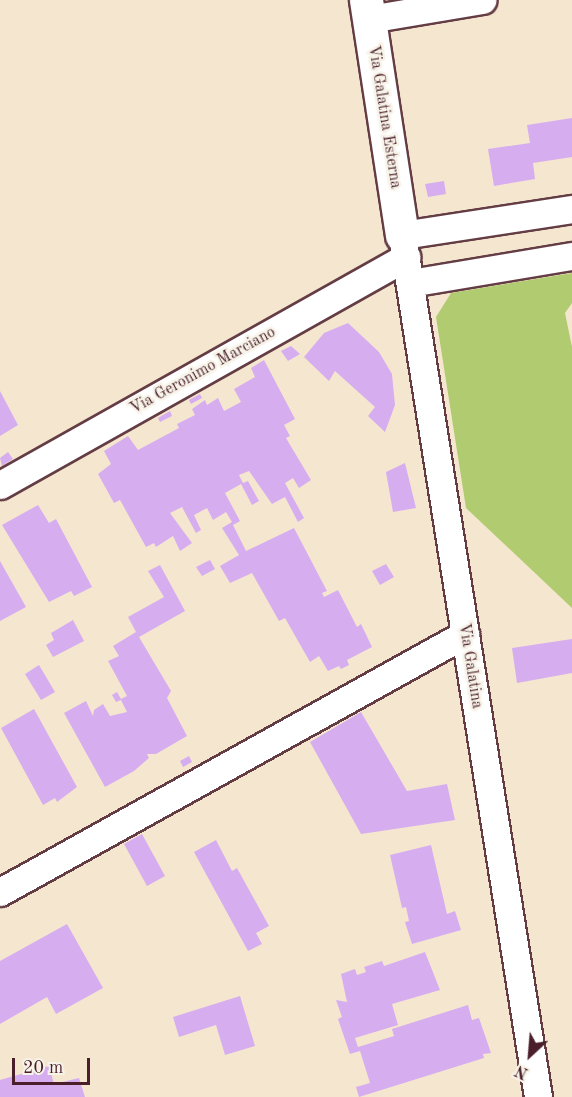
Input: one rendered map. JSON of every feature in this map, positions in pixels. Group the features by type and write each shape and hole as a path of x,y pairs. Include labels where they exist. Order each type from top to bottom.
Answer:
{"main road":[{"name":"Via Galatina Esterna","path":"368,10 406,258"}],"street":[{"path":"368,10 482,0"},
{"path":"406,258 572,209"},
{"path":"406,258 572,256"},
{"name":"Via Geronimo Marciano","path":"0,485 406,258"},
{"name":"Via Galatina","path":"406,258 537,1097"},
{"path":"0,892 465,634"}],"green space":[{"path":"572,273 572,303 565,313 572,347 572,608 466,508 436,317 451,293"}],"building":[{"path":"572,118 572,157 533,163 535,179 494,186 488,149 530,143 527,125"},
{"path":"444,181 446,194 428,197 425,184"},
{"path":"348,323 379,352 392,374 395,405 385,432 368,416 375,407 335,371 329,381 304,357 324,333"},
{"path":"291,346 300,354 288,361 281,351"},
{"path":"264,360 295,419 284,425 290,436 286,438 311,480 299,488 293,478 285,483 304,518 298,522 285,497 272,504 249,471 239,475 243,483 248,481 259,501 252,505 241,484 225,493 240,521 233,525 246,551 294,528 327,591 322,593 324,597 338,590 357,627 361,624 372,647 347,660 349,665 341,669 339,666 328,671 319,656 310,662 285,618 279,621 252,573 230,583 220,566 239,555 222,528 232,522 226,512 213,520 207,508 194,515 201,530 196,533 182,507 170,513 192,543 180,551 173,536 156,547 154,543 146,547 120,500 114,503 98,474 111,464 104,451 128,436 138,450 179,428 177,424 195,415 192,409 205,400 207,405 218,398 224,411 241,402 234,389 255,377 251,368"},
{"path":"0,391 18,425 0,436"},
{"path":"200,394 202,398 191,404 189,400"},
{"path":"170,411 172,416 160,422 158,418"},
{"path":"8,452 13,459 2,466 0,458"},
{"path":"405,463 416,508 393,512 386,472"},
{"path":"38,505 49,523 56,519 92,587 74,596 71,591 49,602 2,525"},
{"path":"210,560 215,569 202,576 196,567"},
{"path":"0,561 26,607 0,621"},
{"path":"386,564 394,577 380,585 372,571"},
{"path":"160,565 185,611 139,637 171,691 167,698 187,736 156,754 147,754 149,758 134,771 105,787 64,713 86,701 93,716 94,710 103,704 110,716 127,712 121,700 116,702 112,695 117,692 121,699 127,696 108,661 119,656 113,646 136,632 128,617 164,597 148,571"},
{"path":"73,620 84,641 53,657 46,645 54,640 51,633"},
{"path":"572,639 572,673 517,683 512,648"},
{"path":"39,665 55,692 41,700 25,674"},
{"path":"34,709 77,787 57,802 55,798 43,805 1,728"},
{"path":"361,712 407,791 447,784 455,820 361,834 310,742"},
{"path":"189,756 192,762 183,767 180,761"},
{"path":"142,834 165,876 147,886 124,844"},
{"path":"216,840 232,871 237,868 269,926 256,933 262,944 248,951 194,852"},
{"path":"431,845 447,914 455,911 461,930 412,944 405,922 409,921 406,907 402,908 390,855"},
{"path":"67,924 103,988 56,1014 47,997 0,1024 0,961"},
{"path":"425,952 440,990 392,1004 398,1025 355,1038 358,1047 394,1036 392,1029 468,1005 472,1020 479,1018 491,1053 483,1054 484,1058 359,1097 356,1087 370,1083 360,1051 350,1054 338,1019 342,1017 336,1000 347,1002 341,974 355,969 357,975 366,972 364,967 382,961 384,966"},
{"path":"240,996 255,1046 225,1055 216,1025 179,1037 173,1017"},
{"path":"49,1066 54,1084 79,1078 85,1097 0,1097 0,1080"}]}
